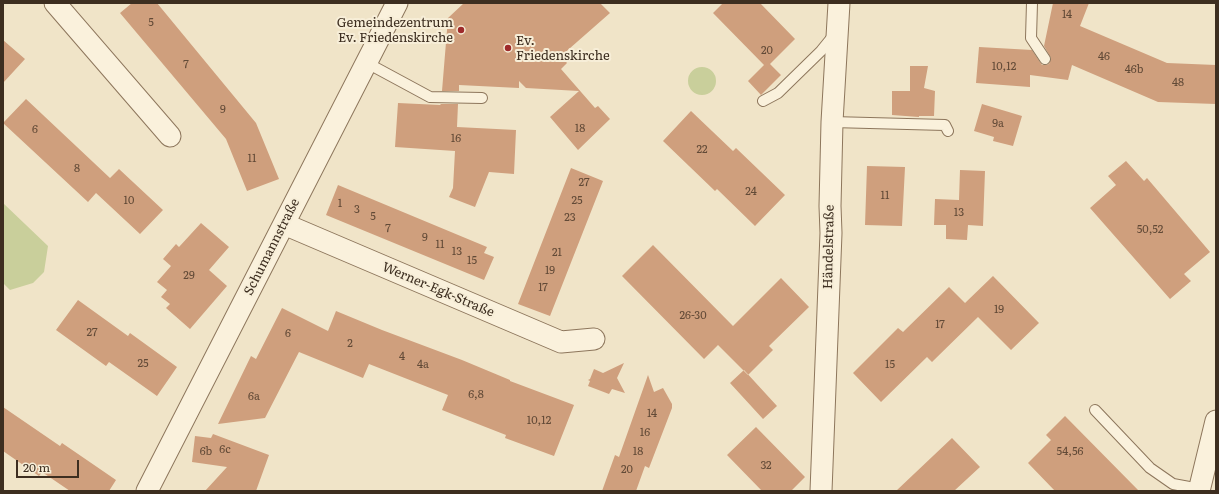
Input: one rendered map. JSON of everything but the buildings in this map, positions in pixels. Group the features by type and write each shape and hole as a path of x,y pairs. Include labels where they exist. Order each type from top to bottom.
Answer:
{"street":[{"path":"55,3 170,136"},
{"name":"Schumannstraße","path":"147,491 397,3"},
{"name":"Händelstraße","path":"821,491 831,233 830,206 832,122 839,3"},
{"name":"Werner-Egk-Straße","path":"284,224 562,342 594,338"},
{"path":"1200,490 1216,421"}],"lane":[{"path":"1032,3 1031,38 1045,59"},
{"path":"763,101 778,93 838,31"},
{"path":"367,63 430,97 482,98"},
{"path":"832,122 945,125 948,131"},
{"path":"1095,410 1150,468 1173,484 1200,490"}],"green space":[{"path":"702,67 712,71 716,81 712,91 702,95 692,91 688,81 692,71"},
{"path":"3,203 48,246 44,272 33,283 10,290 3,283"}],"place":[{"name":"Gemeindezentrum Ev. Friedenskirche","path":"461,30"},
{"name":"Ev. Friedenskirche","path":"508,48"}]}
